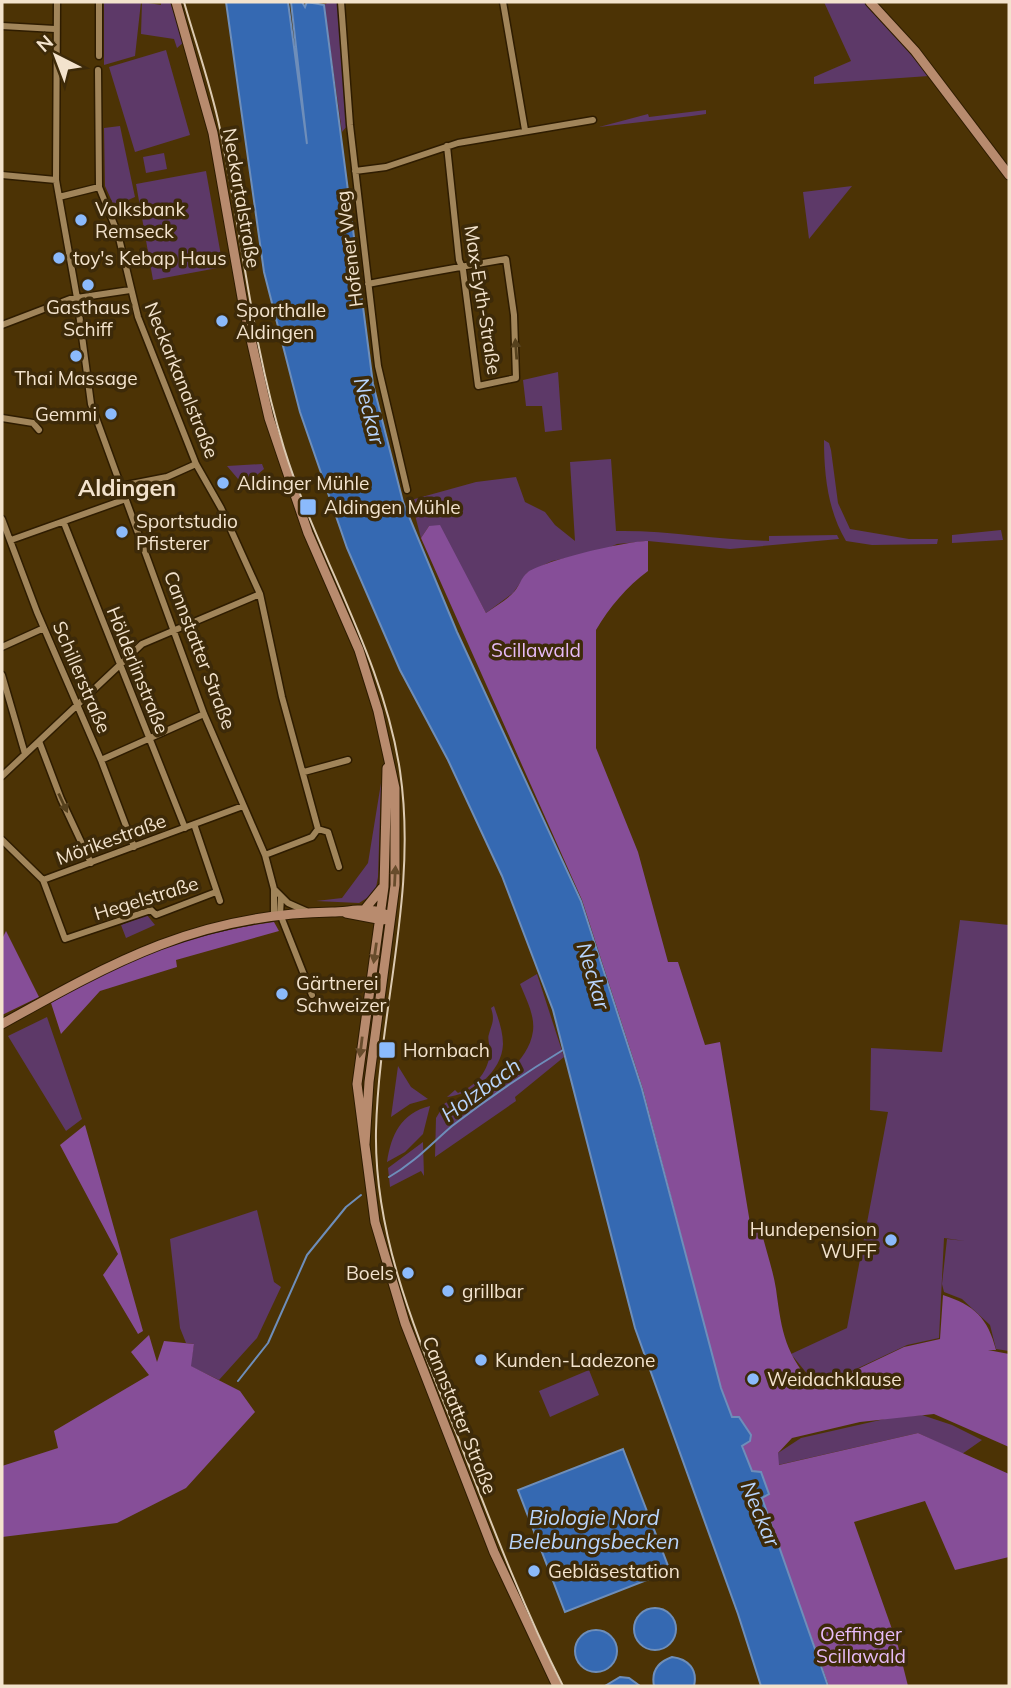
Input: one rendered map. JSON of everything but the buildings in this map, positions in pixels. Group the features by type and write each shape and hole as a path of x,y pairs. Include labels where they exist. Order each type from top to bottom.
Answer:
{"main road":[{"name":"Neckartalstraße","path":"176,2 213,133 244,309 269,418 298,508 359,650 378,711 396,805 391,918"},
{"path":"870,2 902,35 1009,175"},
{"name":"Neckartalstraße","path":"380,916 384,887 387,760"},
{"path":"365,909 384,887"},
{"name":"Cannstatter Straße","path":"342,912 365,909 380,916"},
{"name":"Cannstatter Straße","path":"277,914 342,912 391,918 369,1082 365,1144"},
{"path":"2,1024 107,966 158,943 205,928 277,914"},
{"name":"Cannstatter Straße","path":"380,916 358,1072 375,1222 405,1323 494,1552 557,1686"}],"street":[{"name":"Cannstatter Straße","path":"57,2 56,180 78,298 91,404 171,629 204,714 265,855 277,914"},
{"path":"99,2 99,56"},
{"name":"Hofener Weg","path":"341,2 355,171 378,366 407,490"},
{"path":"503,2 526,130"},
{"path":"2,26 55,29"},
{"name":"Neckarkanalstraße","path":"99,69 99,187 118,234 130,290 195,464 221,508 260,594 282,698 318,829 328,832 339,867"},
{"path":"355,171 386,167 447,146 593,120"},
{"name":"Max-Eyth-Straße","path":"447,146 461,267 478,386 513,380 518,375 506,259 461,267"},
{"path":"2,175 56,180"},
{"path":"59,197 99,187"},
{"path":"368,284 461,267"},
{"path":"2,325 78,298 130,290"},
{"path":"2,418 33,423 39,430"},
{"path":"121,486 167,477 195,464"},
{"path":"10,540 126,499"},
{"name":"Schillerstraße","path":"2,519 44,628 102,760 134,847"},
{"name":"Hölderlinstraße","path":"64,523 185,828"},
{"path":"2,776 142,645 171,629 260,594"},
{"path":"2,647 44,628"},
{"path":"2,675 25,754"},
{"path":"102,760 149,736 204,714"},
{"path":"39,741 61,799 91,863"},
{"path":"304,772 348,760"},
{"name":"Mörikestraße","path":"2,840 43,880 243,806"},
{"name":"Hegelstraße","path":"194,824 220,901"},
{"path":"265,855 312,836 318,829"},
{"name":"Hegelstraße","path":"43,880 65,940 151,911 156,915 194,903 216,892"},
{"name":"Cannstatter Straße","path":"274,889 281,898 309,912"},
{"path":"281,898 277,914 312,995"}],"shaded area":[{"path":"104,2 141,2 135,56 104,65"},
{"path":"142,2 161,5 161,2 170,2 184,42 177,48 174,39 141,34"},
{"path":"338,2 347,126 342,132 324,5"},
{"path":"824,2 863,2 870,6 929,76 814,84 814,77 851,61"},
{"path":"166,50 190,135 135,152 109,67"},
{"path":"706,110 706,114 599,127 648,114 649,117"},
{"path":"120,126 135,197 114,206 105,186 104,128"},
{"path":"164,153 167,169 146,173 143,157"},
{"path":"206,171 223,267 153,280 136,184"},
{"path":"852,186 809,239 803,192"},
{"path":"558,372 562,430 545,432 542,406 526,406 523,380"},
{"path":"824,440 829,443 831,450 838,503 850,529 909,539 938,539 937,544 872,545 846,541 828,492"},
{"path":"611,459 616,531 769,541 769,536 837,535 839,539 730,549 648,541 617,544 601,551 552,561 527,573 513,593 486,613 468,580 429,526 421,538 411,500 476,482 516,477 525,502 545,512 555,525 575,541 570,462"},
{"path":"262,464 264,469 244,486 227,466"},
{"path":"1001,530 1003,540 952,543 952,535"},
{"path":"381,783 378,877 375,893 359,903 316,901 342,898 368,863"},
{"path":"147,915 155,925 126,938 121,925"},
{"path":"960,920 1009,925 1009,1351 996,1349 990,1325 962,1299 944,1292 942,1284 947,1239 965,1241 944,1238 939,1338 907,1345 818,1387 791,1354 847,1328 888,1112 870,1110 871,1048 942,1052"},
{"path":"537,974 564,1057 515,1097 516,1101 435,1157 436,1118 445,1103 472,1094 500,1078 522,1057 529,1045 533,1019 520,984"},
{"path":"494,1006 503,1039 497,1064 476,1086 457,1095 447,1097 455,1090 458,1093 470,1086 484,1071 489,1058 488,1036 493,1019 491,1008"},
{"path":"47,1017 82,1119 66,1131 8,1036"},
{"path":"398,1066 411,1087 428,1099 410,1104 391,1117"},
{"path":"430,1106 423,1134 405,1152 387,1162 391,1143 399,1126 412,1114"},
{"path":"423,1142 424,1176 421,1171 390,1187 388,1168"},
{"path":"257,1210 274,1282 281,1287 257,1338 219,1380 190,1366 194,1344 186,1343 180,1328 170,1239"},
{"path":"589,1370 599,1395 550,1417 539,1391"},
{"path":"922,1415 952,1425 982,1440 962,1454 918,1433 778,1465 778,1453 801,1438 889,1418"}],"green space":[{"name":"Scillawald","path":"440,525 486,613 509,597 526,574 537,567 586,552 648,541 648,571 619,598 596,630 596,748 638,852 668,962 678,962 705,1045 720,1042 750,1223 761,1230 775,1282 783,1331 798,1365 816,1389 904,1347 940,1339 943,1295 971,1308 984,1321 996,1350 988,1350 1009,1354 1009,1447 934,1414 860,1422 792,1438 778,1453 779,1465 918,1433 1009,1474 1009,1557 955,1570 925,1501 854,1522 898,1646 908,1686 829,1686 720,1385 643,1089 582,900 421,538 429,526"},
{"path":"274,922 279,931 176,960 177,967 100,991 61,1034 51,1003 105,973 185,941"},
{"path":"6,931 39,997 2,1015 2,939"},
{"path":"85,1125 143,1331 138,1334 103,1275 118,1254 60,1145"},
{"path":"149,1335 157,1362 164,1341 194,1344 191,1366 240,1391 255,1412 186,1488 117,1523 2,1537 2,1466 58,1448 54,1431 149,1375 131,1352"}],"water":[{"name":"Neckar","path":"226,2 288,2 307,144 291,2 302,2 305,7 307,2 324,5 373,384 403,502 457,632 581,901 642,1089 721,1388 732,1417 739,1417 751,1435 750,1441 742,1446 752,1471 761,1472 769,1494 762,1498 828,1686 761,1686 738,1614 635,1328 553,1010 502,876 448,760 400,670 347,548 300,412 264,272"},
{"name":"Biologie Nord Belebungsbecken","path":"623,1449 670,1571 565,1612 518,1490"},
{"path":"655,1608 670,1614 676,1629 670,1644 655,1650 640,1644 634,1629 640,1614"},
{"path":"596,1630 611,1636 617,1651 611,1666 596,1672 581,1666 575,1651 581,1636"},
{"path":"672,1657 683,1660 690,1666 695,1680 694,1686 654,1686 657,1668"},
{"path":"620,1677 629,1678 640,1686 605,1686"}],"waterway":[{"name":"Holzbach","path":"389,1177 479,1106 563,1050"},
{"name":"Holzbach","path":"238,1381 268,1343 307,1255 346,1207 361,1195"}],"tram line":[{"path":"184,2 220,129 255,330 273,409 298,489 365,648 392,729 400,771 404,862 376,1131 377,1171 390,1248 414,1324 482,1499 520,1593 563,1686"}],"place":[{"name":"Volksbank Remseck","path":"81,220"},
{"name":"toy's Kebap Haus","path":"59,258"},
{"name":"Gasthaus Schiff","path":"88,285"},
{"name":"Sporthalle Aldingen","path":"222,321"},
{"name":"Thai Massage","path":"76,356"},
{"name":"Gemmi","path":"111,414"},
{"name":"Aldinger Mühle","path":"223,483"},
{"name":"Aldingen Mühle","path":"308,507"},
{"name":"Sportstudio Pfisterer","path":"122,532"},
{"name":"Gärtnerei Schweizer","path":"282,994"},
{"name":"Hornbach","path":"387,1050"},
{"name":"Hundepension WUFF","path":"891,1240"},
{"name":"Boels","path":"408,1273"},
{"name":"grillbar","path":"448,1291"},
{"name":"Kunden-Ladezone","path":"481,1360"},
{"name":"Weidachklause","path":"753,1379"},
{"name":"Gebläsestation","path":"534,1571"}],"district":[{"name":"Aldingen","path":"127,488"}],"park label":[{"name":"Oeffinger Scillawald","path":"861,1645"}]}
